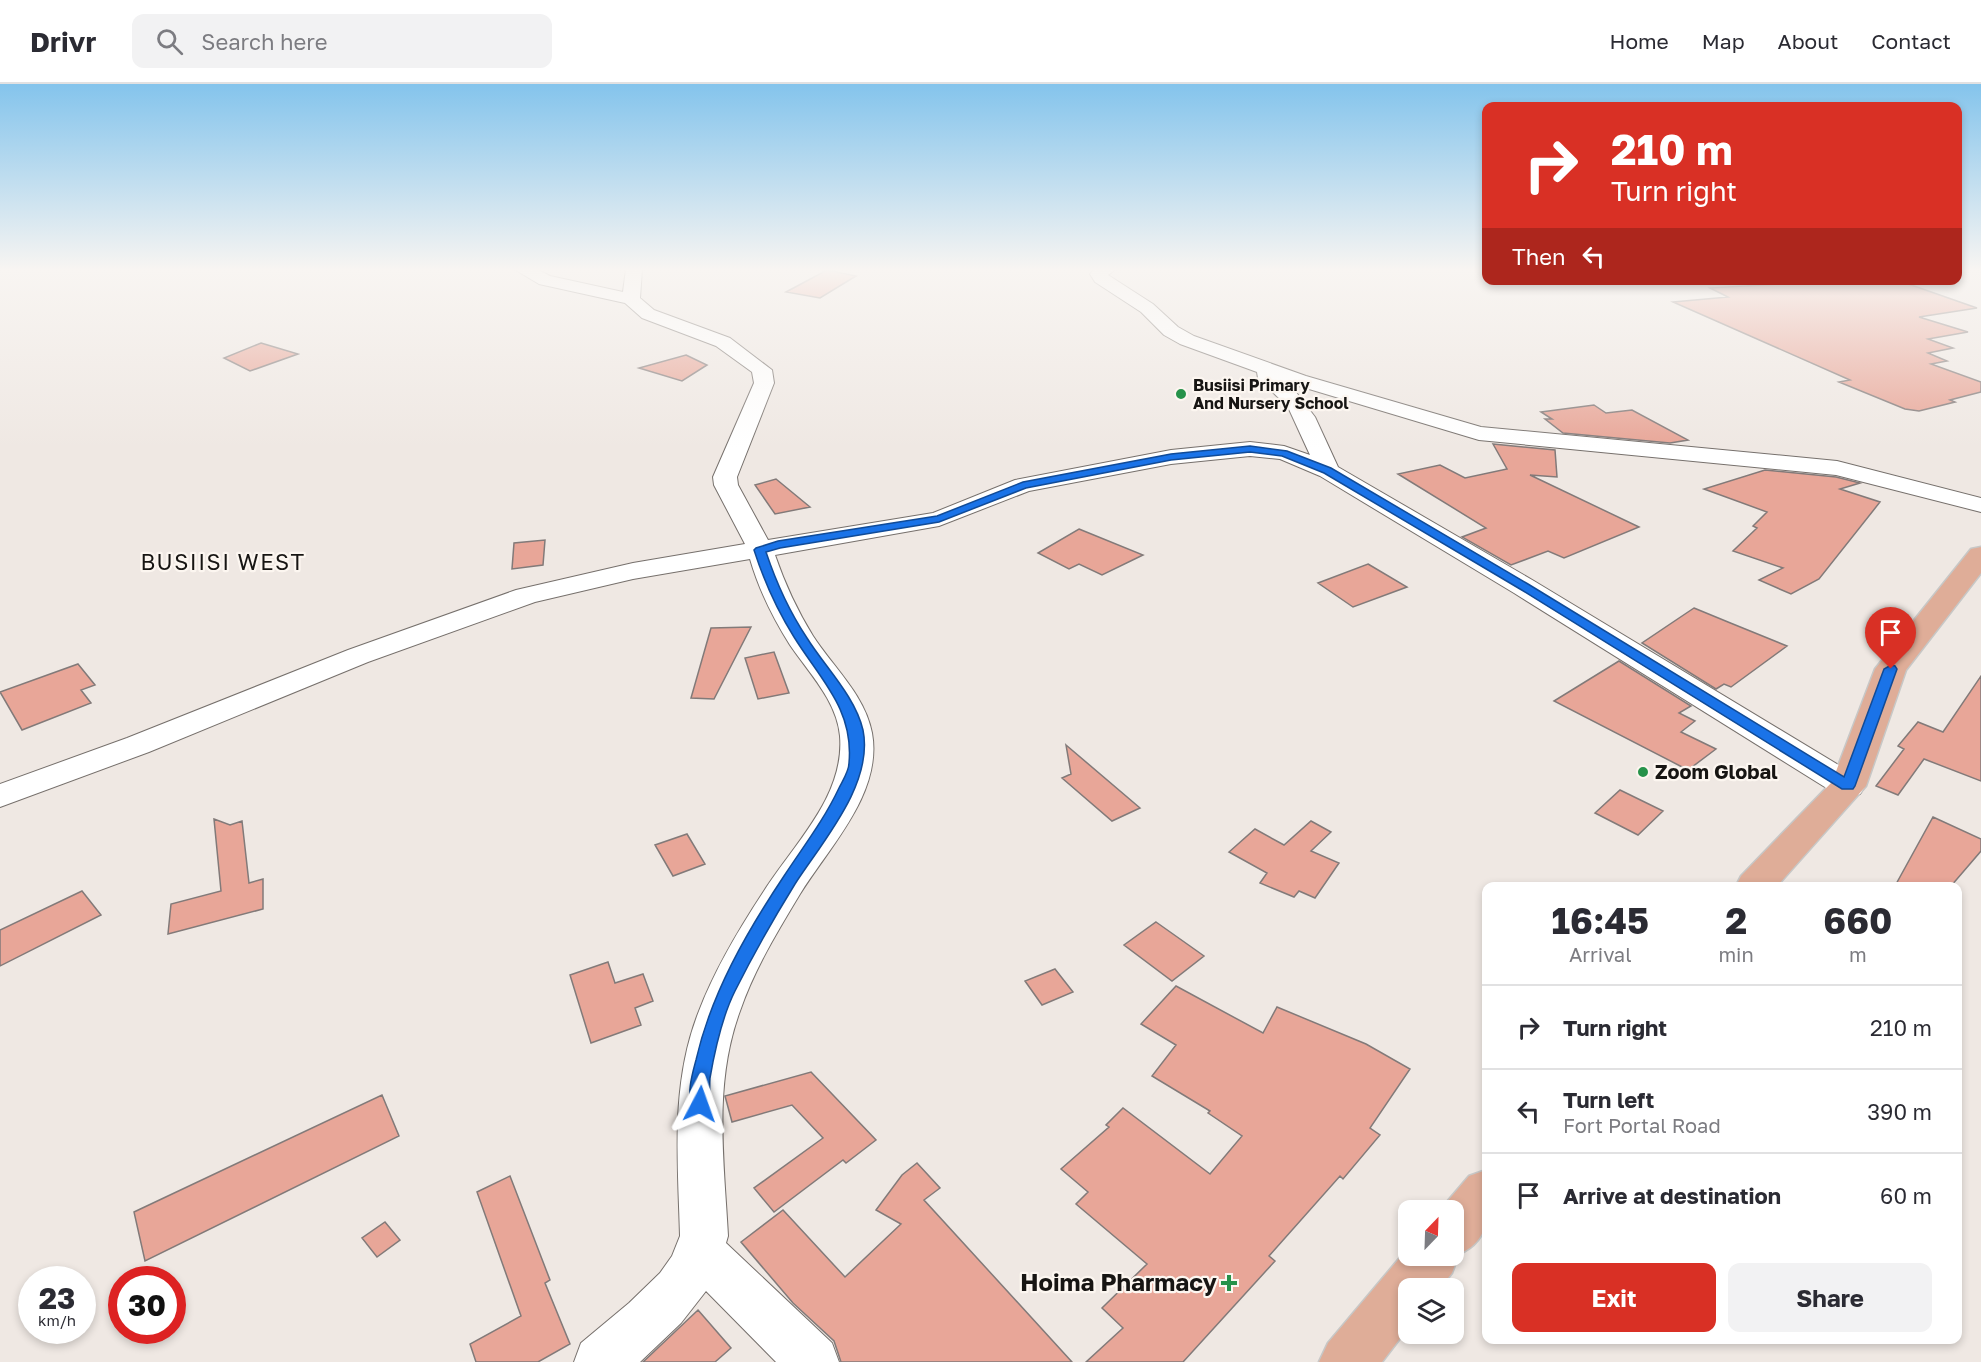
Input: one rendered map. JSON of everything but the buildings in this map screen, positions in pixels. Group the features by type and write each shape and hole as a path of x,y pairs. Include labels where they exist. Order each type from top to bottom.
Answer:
{"main road":[{"path":"1759,882 1848,786 1891,669 1981,555"},
{"path":"1464,1220 1482,1197"},
{"path":"1347,1362 1426,1266"}],"street":[{"path":"600,1362 669,1299 701,1252 704,1236 699,1127 700,1080 711,1033 726,992 752,944 789,882 832,819 856,765 858,749 856,732 849,710 799,636 770,581 760,550 726,485 725,477 764,383 764,375 723,342 687,329"},
{"path":"1168,329 1250,364 1479,434 1838,468 1981,506"},
{"path":"1250,364 1294,397 1303,410 1328,471"},
{"path":"0,796 138,745 378,648 526,596 633,571 760,550 778,544 939,519 1023,485 1217,451 1250,449 1284,453 1328,471 1524,587 1848,786"},
{"path":"701,1252 813,1362"}],"place":[{"name":"Busiisi Primary And Nursery School","path":"1181,394"},
{"name":"Zoom Global","path":"1643,772"},
{"name":"Hoima Pharmacy","path":"1229,1283"}],"district":[{"name":"BUSIISI WEST","path":"223,562"}],"route":[{"path":"700,1104 700,1080 711,1033 726,992 789,882 832,819 856,765 858,749 856,732 849,710 799,636 770,581 760,550 778,544 939,519 1023,485 1171,457 1250,449 1284,453 1328,471 1524,587 1848,786 1891,669"}]}
